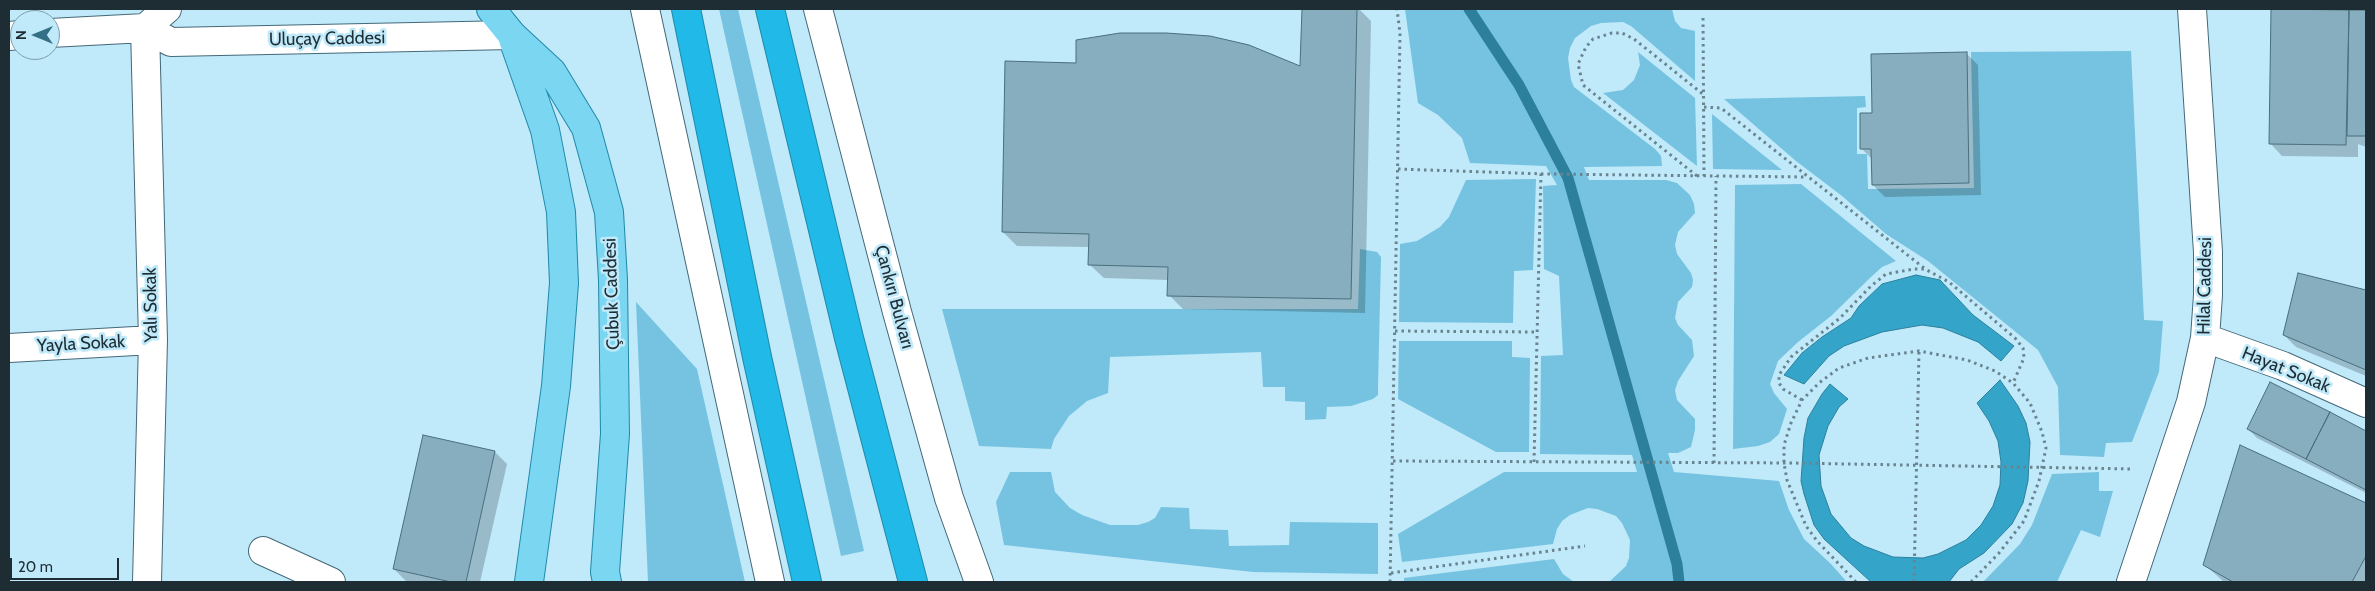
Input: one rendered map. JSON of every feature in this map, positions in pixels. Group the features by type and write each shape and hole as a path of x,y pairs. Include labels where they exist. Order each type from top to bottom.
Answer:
{"highway":[{"path":"686,9 757,357 807,582"},
{"path":"770,9 849,338 913,582"}],"main road":[{"name":"Çubuk Caddesi","path":"491,9 512,35 552,72 586,128 608,212 613,280 615,434 605,572 607,582"},
{"name":"Çubuk Caddesi","path":"512,35 545,130 561,212 564,283 555,396 529,582"}],"street":[{"path":"60,32 145,28 167,9"},
{"path":"645,9 770,582"},
{"name":"Çankırı Bulvarı","path":"818,9 897,312 949,498 979,582"},
{"name":"Hilal Caddesi","path":"2131,582 2170,470 2191,402 2205,338 2208,252 2192,9"},
{"name":"Uluçay Caddesi","path":"145,28 171,42 512,35"},
{"name":"Yalı Sokak","path":"145,28 152,340 147,582"},
{"name":"Hayat Sokak","path":"2205,338 2283,366 2366,403"},
{"name":"Yayla Sokak","path":"9,348 152,340"},
{"path":"263,551 331,582"}],"path":[{"path":"1390,582 1400,33 1397,9"},
{"path":"1703,18 1704,176"},
{"path":"1697,176 1584,85 1578,64 1586,46 1593,39 1612,33 1622,33 1634,39 1704,95"},
{"path":"1704,107 1721,108 1924,269 1949,282 2015,338 2023,348 2024,358 2014,383"},
{"path":"1398,169 1546,174 1807,177"},
{"path":"1534,462 1540,173"},
{"path":"1714,463 1716,176"},
{"path":"1802,400 1783,389 1779,383 1779,375 1791,357 1840,318 1871,286 1886,274 1897,271 1924,269"},
{"path":"1395,331 1537,332"},
{"path":"1914,582 1919,350"},
{"path":"1856,582 1817,541 1806,526 1787,480 1784,463 1784,445 1791,423 1802,400 1819,383 1839,368 1868,358 1919,350 1968,360 1995,371 2014,383 2030,402 2046,448 2039,482 2024,521 2004,547 1971,582"},
{"path":"1393,461 1792,463 2170,470"},
{"path":"1390,573 1585,546"}],"shaded area":[{"path":"719,9 738,9 864,551 841,556"},
{"path":"1405,9 1672,9 1675,21 1681,28 1695,31 1695,81 1631,26 1623,22 1601,23 1591,26 1575,38 1568,58 1571,80 1574,87 1655,149 1661,156 1662,166 1584,167 1589,180 1666,180 1677,183 1690,195 1694,204 1695,213 1678,232 1675,245 1677,254 1691,273 1693,280 1692,287 1678,302 1675,318 1678,325 1692,340 1694,356 1678,381 1675,390 1677,400 1695,419 1695,430 1691,447 1678,453 1668,453 1674,472 1779,481 1789,510 1804,539 1847,582 1609,582 1626,566 1629,558 1630,540 1622,523 1616,516 1597,509 1588,508 1570,515 1562,521 1557,529 1553,544 1402,562 1398,534 1504,472 1637,472 1632,455 1540,454 1541,356 1563,355 1559,276 1544,269 1543,186 1557,185 1546,166 1470,163 1462,138 1438,115 1418,103"},
{"path":"2131,51 2144,320 2163,321 2159,372 2132,442 2106,443 2104,457 2060,455 2058,387 2038,350 1928,261 1886,234 1842,196 1796,161 1724,99 1865,96 1866,107 1857,108 1857,154 1867,154 1868,189 1974,188 1971,52"},
{"path":"1638,52 1695,98 1697,166 1603,93 1623,90 1634,80 1640,65"},
{"path":"1712,114 1782,170 1713,169"},
{"path":"1536,179 1533,270 1514,271 1513,323 1399,322 1400,244 1417,241 1440,227 1449,217 1466,180"},
{"path":"1801,184 1896,261 1882,267 1831,316 1798,342 1778,361 1770,384 1774,393 1787,409 1779,434 1770,442 1758,446 1733,449 1735,185"},
{"path":"1360,249 1377,252 1381,257 1378,395 1373,399 1351,406 1327,407 1326,419 1305,420 1305,402 1285,401 1285,387 1263,387 1261,352 1110,357 1108,393 1087,401 1069,416 1054,439 1051,449 979,446 942,309 1358,309"},
{"path":"1916,275 1940,280 1973,315 2014,346 2001,361 1978,342 1943,328 1922,325 1882,332 1844,346 1829,356 1804,384 1784,375 1802,353 1851,318 1859,306 1882,284"},
{"path":"636,302 697,369 745,582 648,582"},
{"path":"1399,341 1512,341 1512,357 1530,358 1529,452 1496,452 1398,399"},
{"path":"2000,380 2018,406 2026,423 2030,442 2028,481 2023,503 2012,524 1984,553 1959,569 1949,582 1871,582 1824,539 1814,525 1804,494 1801,481 1804,438 1808,418 1822,394 1830,384 1848,399 1839,407 1828,426 1819,455 1821,486 1831,514 1851,538 1864,546 1893,557 1923,558 1938,554 1966,540 1981,525 1993,506 2000,485 2001,462 1998,441 1989,421 1977,403"},
{"path":"1010,472 1051,472 1055,492 1070,508 1082,515 1110,525 1138,525 1148,522 1155,518 1161,507 1189,508 1190,529 1228,530 1229,546 1289,545 1290,522 1378,523 1378,574 1253,572 1004,545 996,502"},
{"path":"2099,472 2099,491 2113,491 2100,537 2081,530 2057,582 1983,582 2020,544 2032,525 2052,474"},
{"path":"1554,559 1563,574 1574,582 1404,582 1404,578"}],"building":[{"path":"1302,9 1357,9 1351,299 1167,296 1168,267 1088,265 1089,234 1002,232 1005,61 1076,63 1076,40 1120,33 1166,33 1210,36 1249,45 1300,66"},
{"path":"2271,9 2349,10 2346,145 2269,144"},
{"path":"2349,10 2366,10 2366,136 2347,136"},
{"path":"1967,52 1969,183 1872,185 1871,149 1860,149 1860,113 1872,113 1871,54"},
{"path":"2298,273 2366,290 2366,370 2283,335"},
{"path":"2270,382 2330,412 2306,459 2247,429"},
{"path":"2330,412 2366,431 2366,490 2306,459"},
{"path":"423,435 495,451 466,582 451,582 393,569"},
{"path":"2240,445 2366,503 2366,556 2352,582 2233,582 2203,565"}],"waterway":[{"path":"1469,9 1519,85 1568,178 1677,564 1679,582"}]}
